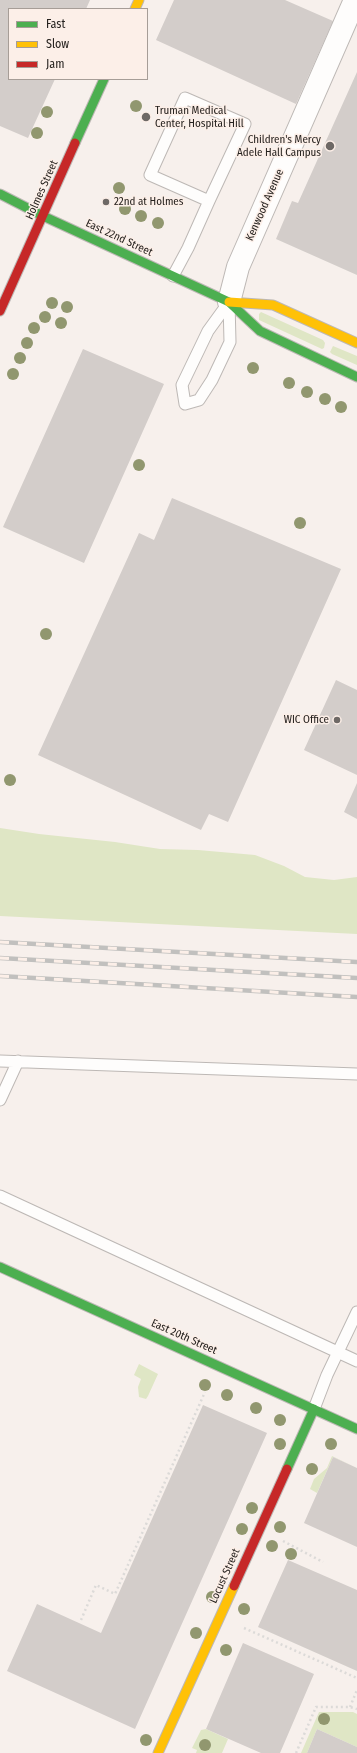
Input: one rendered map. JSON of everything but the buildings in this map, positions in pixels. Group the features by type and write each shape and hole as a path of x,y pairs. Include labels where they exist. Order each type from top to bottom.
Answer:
{"street":[{"name":"Kenwood Avenue","path":"229,302 238,267 355,0"},
{"name":"Holmes Street","path":"0,311 3,295 43,216 100,80"},
{"name":"East 22nd Street","path":"0,194 43,216 229,302 260,332 357,377"},
{"name":"East 22nd Street","path":"229,302 273,305 357,343"},
{"name":"East 20th Street","path":"0,1267 357,1429"},
{"name":"Locust Street","path":"158,1753 314,1409"}],"lane":[{"path":"173,276 209,201 244,124 184,98 150,175 209,201"},
{"path":"229,302 230,342 212,380 199,400 185,404 182,385 208,331 229,302"},
{"path":"0,1061 357,1074"},
{"path":"0,1100 18,1061"},
{"path":"0,1196 357,1361"},
{"path":"314,1409 357,1312"}],"path":[{"path":"81,1620 96,1585 115,1594 205,1392"},
{"path":"283,1541 322,1562"},
{"path":"244,1628 357,1678"},
{"path":"350,1707 357,1690"},
{"path":"296,1753 316,1707 350,1707 357,1709"}],"green space":[{"path":"261,312 323,340 325,343 324,348 322,349 259,320 259,314"},
{"path":"333,346 357,356 357,365 332,354 330,352"},
{"path":"0,828 160,849 198,850 255,855 284,866 305,877 334,880 357,877 357,934 0,916"},
{"path":"139,1364 158,1374 146,1399 139,1397 138,1387 141,1379 134,1375"},
{"path":"332,1456 357,1468 333,1457 317,1493 310,1489 314,1479 327,1468"},
{"path":"319,1712 353,1712 357,1714 357,1747 317,1729 307,1753 301,1753"},
{"path":"206,1729 228,1739 222,1753 196,1753 197,1750 192,1748 201,1730"}],"railway":[{"path":"0,942 357,962"},
{"path":"0,958 357,978"},
{"path":"0,976 357,997"}],"traffic: fast":[{"path":"75,143 104,80"},
{"path":"0,194 43,216 229,302 260,331 357,377"},
{"path":"0,1267 357,1429"},
{"path":"287,1469 314,1409"}],"traffic: slow":[{"path":"135,8 139,0"},
{"path":"229,302 273,305 357,343"},
{"path":"158,1753 234,1586"}],"traffic: jam":[{"path":"0,311 75,143"},
{"path":"234,1586 287,1469"}],"place":[{"name":"Truman Medical Center, Hospital Hill","path":"146,117"},
{"name":"Children's Mercy Adele Hall Campus","path":"330,146"},
{"name":"22nd at Holmes","path":"106,202"},
{"name":"WIC Office","path":"337,720"}]}
